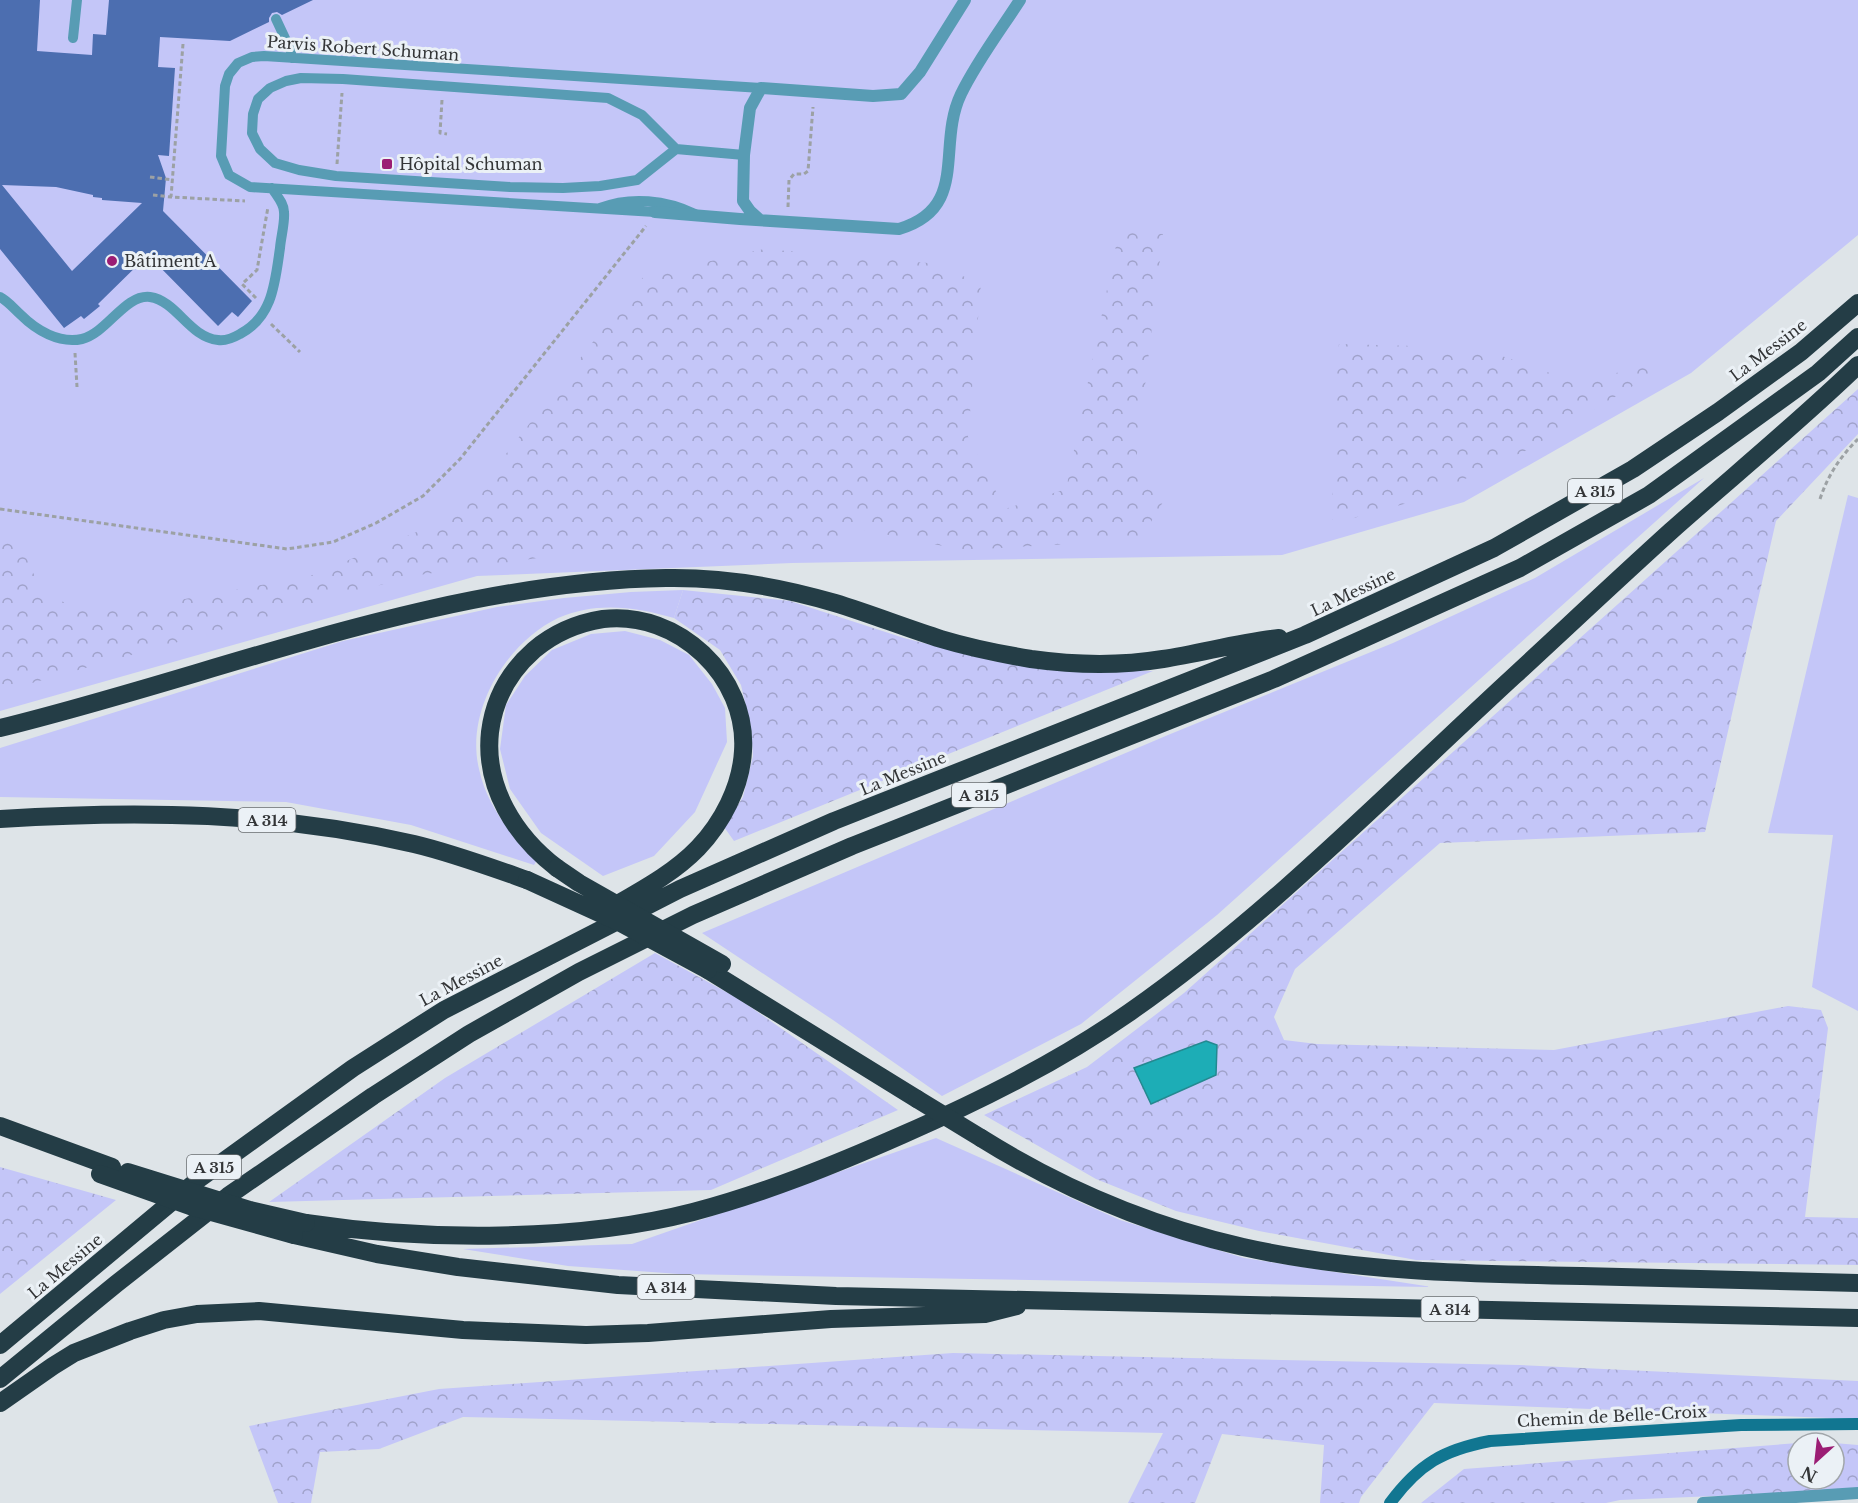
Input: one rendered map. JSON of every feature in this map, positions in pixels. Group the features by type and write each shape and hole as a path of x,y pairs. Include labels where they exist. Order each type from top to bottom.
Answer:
{"highway":[{"name":"La Messine","path":"0,1345 199,1179 353,1068 444,1010 680,889 814,830 1305,635 1494,548 1633,469 1718,412 1801,352 1858,303"},
{"name":"A 315","path":"0,1379 228,1196 373,1096 469,1034 579,972 693,915 862,841 1274,679 1520,568 1649,495 1818,373 1858,337"},
{"path":"300,1229 342,1228 450,1235 531,1234 621,1225 689,1213 756,1193 831,1166 941,1118 1044,1067 1132,1010 1181,974 1259,910 1671,531 1832,391 1858,365"},
{"path":"0,728 390,619 494,597 595,582 668,578 723,581 779,589 834,603 942,639 1000,653 1057,661 1118,663 1160,660 1248,641 1305,635"},
{"path":"444,1010 659,879 696,850 724,814 740,771 743,750 739,713 732,692 722,674 694,645 676,633 633,619 612,618 590,621 573,626 539,645 514,671 496,701 489,740 491,771 496,788 520,832 540,854 557,868 579,883 715,967"},
{"name":"A 314","path":"0,819 139,814 211,815 276,821 352,831 415,844 527,880 715,967 917,1099 1045,1175 1143,1217 1222,1241 1286,1255 1399,1269 1471,1274 1858,1282"},
{"path":"0,1126 106,1171"},
{"name":"A 314","path":"0,1132 106,1171 190,1206 300,1229 377,1254 458,1267 618,1285 836,1296 1858,1318"},
{"path":"0,1403 74,1353 164,1320 196,1314 259,1311 463,1330 586,1335 648,1333 853,1318 984,1314 1042,1300"}],"street":[{"path":"760,220 743,201 744,155 750,108 761,88 873,96 901,94 920,72 965,0"},
{"path":"656,212 899,228 916,224 929,215 944,194 953,115 961,94 1020,0"},
{"name":"Chemin de Belle-Croix","path":"1390,1503 1428,1463 1462,1446 1490,1441 1740,1425 1858,1424"},
{"path":"1703,1503 1858,1493"}],"lane":[{"path":"73,38 77,0"},
{"path":"276,19 291,51 291,58"},
{"name":"Parvis Robert Schuman","path":"656,212 250,187 229,175 221,156 225,87 229,74 238,63 252,57 761,88"},
{"name":"Parvis Robert Schuman","path":"301,78 343,79 608,98 642,115 676,149 637,180 600,186 510,187 336,176 299,170 275,163 260,149 252,133 253,114 258,99 270,88 301,78"},
{"path":"676,149 744,155"},
{"path":"0,297 27,322 45,333 74,340 96,334 131,302 140,297 152,297 163,302 204,336 219,341 234,338 249,330 269,305 274,288 284,210 272,188"},
{"name":"Parvis Robert Schuman","path":"597,210 615,202 650,201 675,204 698,215"}],"path":[{"path":"336,176 343,79"},
{"path":"443,86 440,133 447,134"},
{"path":"788,222 789,180 794,174 804,174 808,171 815,92"},
{"path":"150,177 173,180"},
{"path":"153,195 171,197"},
{"path":"0,509 286,549 333,542 376,523 423,496 460,459 656,212"},
{"path":"74,340 77,387"},
{"path":"1820,499 1825,482 1840,456 1858,439"}],"green space":[{"path":"0,0 1858,0 1858,235 1691,373 1464,502 1282,555 792,563 477,576 0,711"},
{"path":"1119,231 1163,234 1135,470 1169,492 1140,540 963,550 854,528 826,555 580,552 412,576 0,692 0,533 17,536 39,586 77,611 152,605 310,576 431,526 488,477 644,276 764,249 928,263 981,283 968,437 1005,509 1066,489"},
{"path":"1339,344 1416,346 1502,356 1561,377 1597,378 1643,366 1656,372 1527,450 1422,499 1350,519 1332,520 1335,372"},
{"path":"1858,389 1858,434 1776,521 1705,832 1440,843 1295,969 1274,1017 1284,1040 1317,1044 1554,1050 1788,1006 1821,1010 1828,1028 1805,1217 1858,1218 1858,1265 1416,1260 1259,1231 1176,1211 1096,1179 984,1115 1087,1067 1184,993"},
{"path":"1704,478 1217,915 1081,1024 942,1096 702,933 1168,735 1393,643 1535,578"},
{"path":"1848,495 1858,498 1858,1011 1812,987 1833,835 1768,833"},
{"path":"683,590 674,618 646,611 602,608 587,609 558,618 539,629 522,644 506,661 494,681 484,702 478,724 476,747 479,769 494,807 509,830 537,860 534,865 411,825 286,802 0,797 0,748 343,641 497,607 564,598"},
{"path":"683,590 790,601 904,638 994,661 1071,671 1153,671 734,841 724,827 743,797 753,756 751,728 741,685 720,650 674,618"},
{"path":"625,631 660,640 689,655 712,684 725,708 727,742 695,812 654,856 603,876 541,833 510,789 500,749 506,705 525,676 552,650 591,634"},
{"path":"655,953 739,999 898,1110 711,1190 269,1202 445,1078"},
{"path":"936,1138 1120,1220 1244,1258 1432,1287 679,1274 568,1266 463,1249 632,1244"},
{"path":"0,1167 116,1200 0,1294"},
{"path":"953,1353 1520,1365 1858,1381 1858,1419 1434,1403 1361,1497 1359,1503 1320,1503 1324,1445 1222,1434 1195,1503 1128,1503 1163,1433 463,1417 379,1449 320,1452 311,1503 278,1503 249,1426 439,1389"},
{"path":"1786,1444 1786,1491 1834,1491 1620,1500 1606,1503 1421,1503 1464,1469"},
{"path":"1846,1444 1858,1445 1858,1490 1846,1491"}],"shaded area":[{"path":"1206,1041 1217,1045 1216,1075 1151,1104 1134,1068"}],"building":[{"path":"0,0 40,0 37,51 92,55 93,34 106,35 109,0 313,0 282,15 277,12 272,13 269,22 230,41 160,37 158,67 175,68 169,156 158,155 166,178 163,211 252,301 238,317 232,312 218,326 148,255 98,304 100,306 84,319 81,316 64,328 0,249","holes":["2,185 56,187 93,195 102,200 142,203 72,271"]}],"place":[{"name":"Hôpital Schuman","path":"387,164"},
{"name":"Bâtiment A","path":"112,261"}]}
